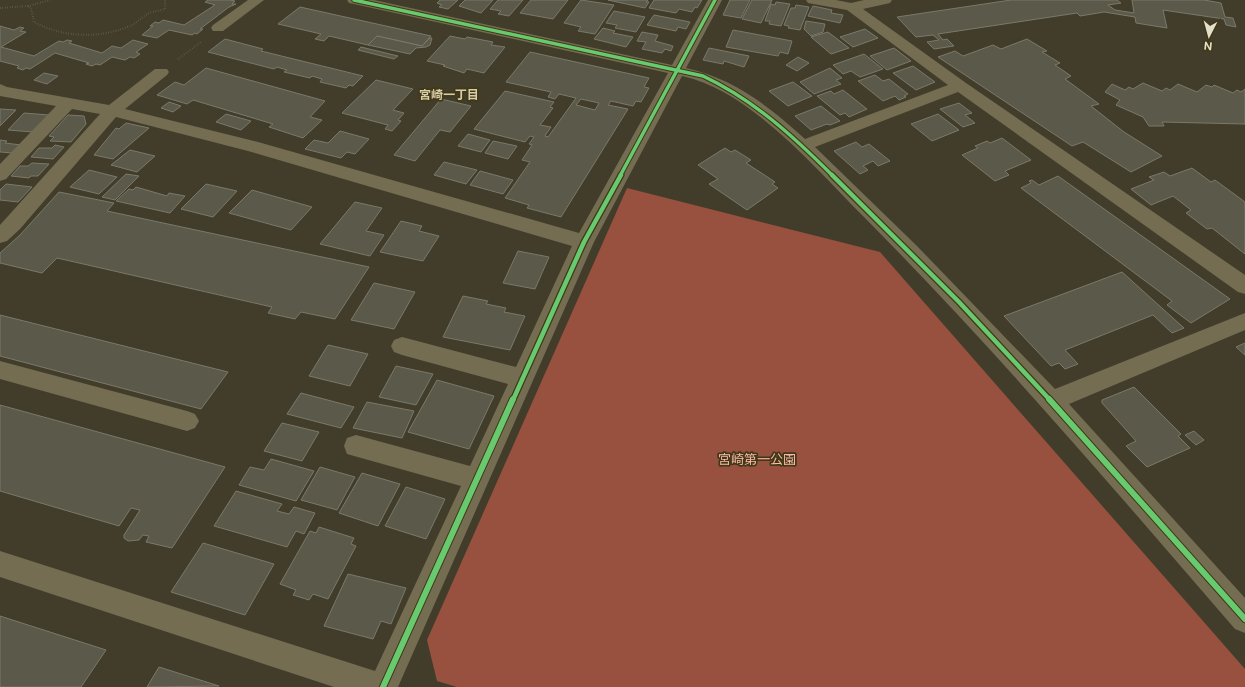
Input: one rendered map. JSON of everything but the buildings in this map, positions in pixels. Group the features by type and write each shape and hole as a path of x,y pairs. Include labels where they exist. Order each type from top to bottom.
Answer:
{"street":[{"path":"218,28 257,0"},
{"path":"354,0 704,76 722,83 747,99 802,146 916,256 1052,400 1245,620"},
{"path":"0,564 382,687 584,242 715,0"},
{"path":"813,0 851,7 885,0"},
{"path":"851,7 960,86 1245,286"},
{"path":"0,236 22,214 112,111 162,72"},
{"path":"802,146 960,86"},
{"path":"0,90 112,111 252,146 584,242"},
{"path":"0,175 68,103"},
{"path":"0,212 22,214"},
{"path":"1052,400 1245,321"},
{"path":"402,346 523,378"},
{"path":"0,370 187,421"},
{"path":"356,446 477,479"}],"path":[{"path":"0,8 28,6 50,0"},
{"path":"28,6 31,8 34,22 43,28 58,33 84,34 131,26 148,13 165,9 165,0"},
{"path":"162,72 218,28"}],"green space":[{"name":"宮崎第一公園","path":"627,188 880,252 1245,669 1245,687 457,687 437,681 427,640"}],"cycle path":[{"path":"354,0 703,76 725,86 746,99 766,114 805,149 910,251 959,302 1104,459 1245,619"},
{"path":"383,687 584,242 715,0"}],"district":[{"name":"宮崎一丁目","path":"449,95"}]}
